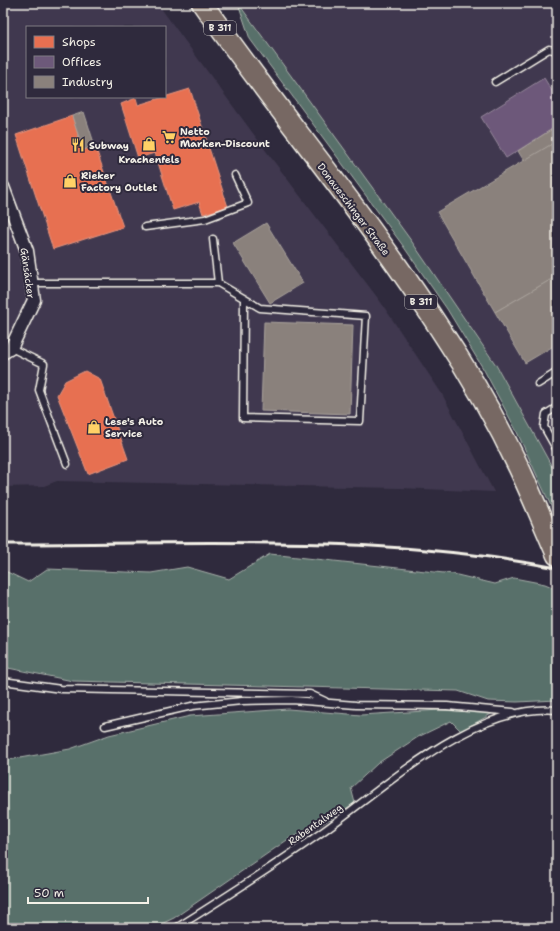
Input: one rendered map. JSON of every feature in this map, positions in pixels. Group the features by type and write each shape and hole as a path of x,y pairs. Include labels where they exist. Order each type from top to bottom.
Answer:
{"main road":[{"name":"Donaueschinger Straße","path":"202,3 237,53 382,246 440,329 496,422 520,471 557,555"}],"street":[{"name":"Gänsäcker","path":"3,187 27,251 34,300 7,351"}],"lane":[{"path":"495,82 549,49 557,51"},
{"path":"145,227 205,219 248,203 235,175"},
{"path":"213,239 218,283"},
{"path":"32,283 218,283 244,298 260,308 366,316 360,420 243,418 244,298"},
{"path":"7,351 44,364 39,390 68,464"},
{"path":"538,384 557,372"},
{"path":"557,407 546,414 544,427 557,450"},
{"path":"3,681 62,689 310,694 328,703"},
{"path":"105,726 192,706 242,701 285,700 356,705 447,706 515,712 540,709 557,710"},
{"name":"Rabentalweg","path":"176,928 318,835 423,759 464,733 515,712"}],"shaded area":[{"path":"3,3 157,3 269,155 380,301 442,394 494,492 400,488 57,481 44,486 3,487"},
{"path":"239,3 557,3 557,476 496,365"}],"green space":[{"path":"238,3 412,242 496,365 557,476 557,519 516,430 484,370 447,309 401,243 250,39"},
{"path":"270,554 453,574 495,584 514,578 545,584 557,589 557,700 517,702 488,701 458,691 73,681 3,667 3,570 28,582 47,569 151,573 187,567 229,579"},
{"path":"288,709 361,715 440,710 493,713 461,731 451,721 418,737 378,763 351,788 355,803 314,829 290,838 174,918 153,928 3,928 3,761 70,749 109,735 190,716"}],"building: Shops":[{"name":"Netto Marken-Discount","path":"190,89 228,207 203,214 199,202 173,210 155,153 138,158 121,104 136,98 138,105 161,98 166,98 166,96"},
{"name":"Rieker Factory Outlet","path":"72,116 83,150 95,146 123,227 53,249 16,135"},
{"name":"Lese's Auto Service","path":"85,371 100,379 128,459 88,474 57,395 65,381"}],"building: Offices":[{"path":"544,78 557,99 557,126 506,158 481,117"}],"building: Industry":[{"path":"84,112 95,146 83,150 72,116"},
{"path":"557,126 557,141 524,161 518,151"},
{"path":"557,141 557,276 495,312 437,212"},
{"path":"266,223 303,283 270,303 233,243"},
{"path":"557,276 557,344 525,363 495,312"},
{"path":"264,322 353,325 350,414 261,411"}],"railway":[{"path":"3,544 211,542 351,545 420,549 489,557 557,568"}],"place":[{"name":"Netto Marken-Discount","path":"169,137"},
{"name":"Krachenfels","path":"149,144"},
{"name":"Subway","path":"78,145"},
{"name":"Rieker Factory Outlet","path":"70,181"},
{"name":"Lese's Auto Service","path":"94,427"}]}
